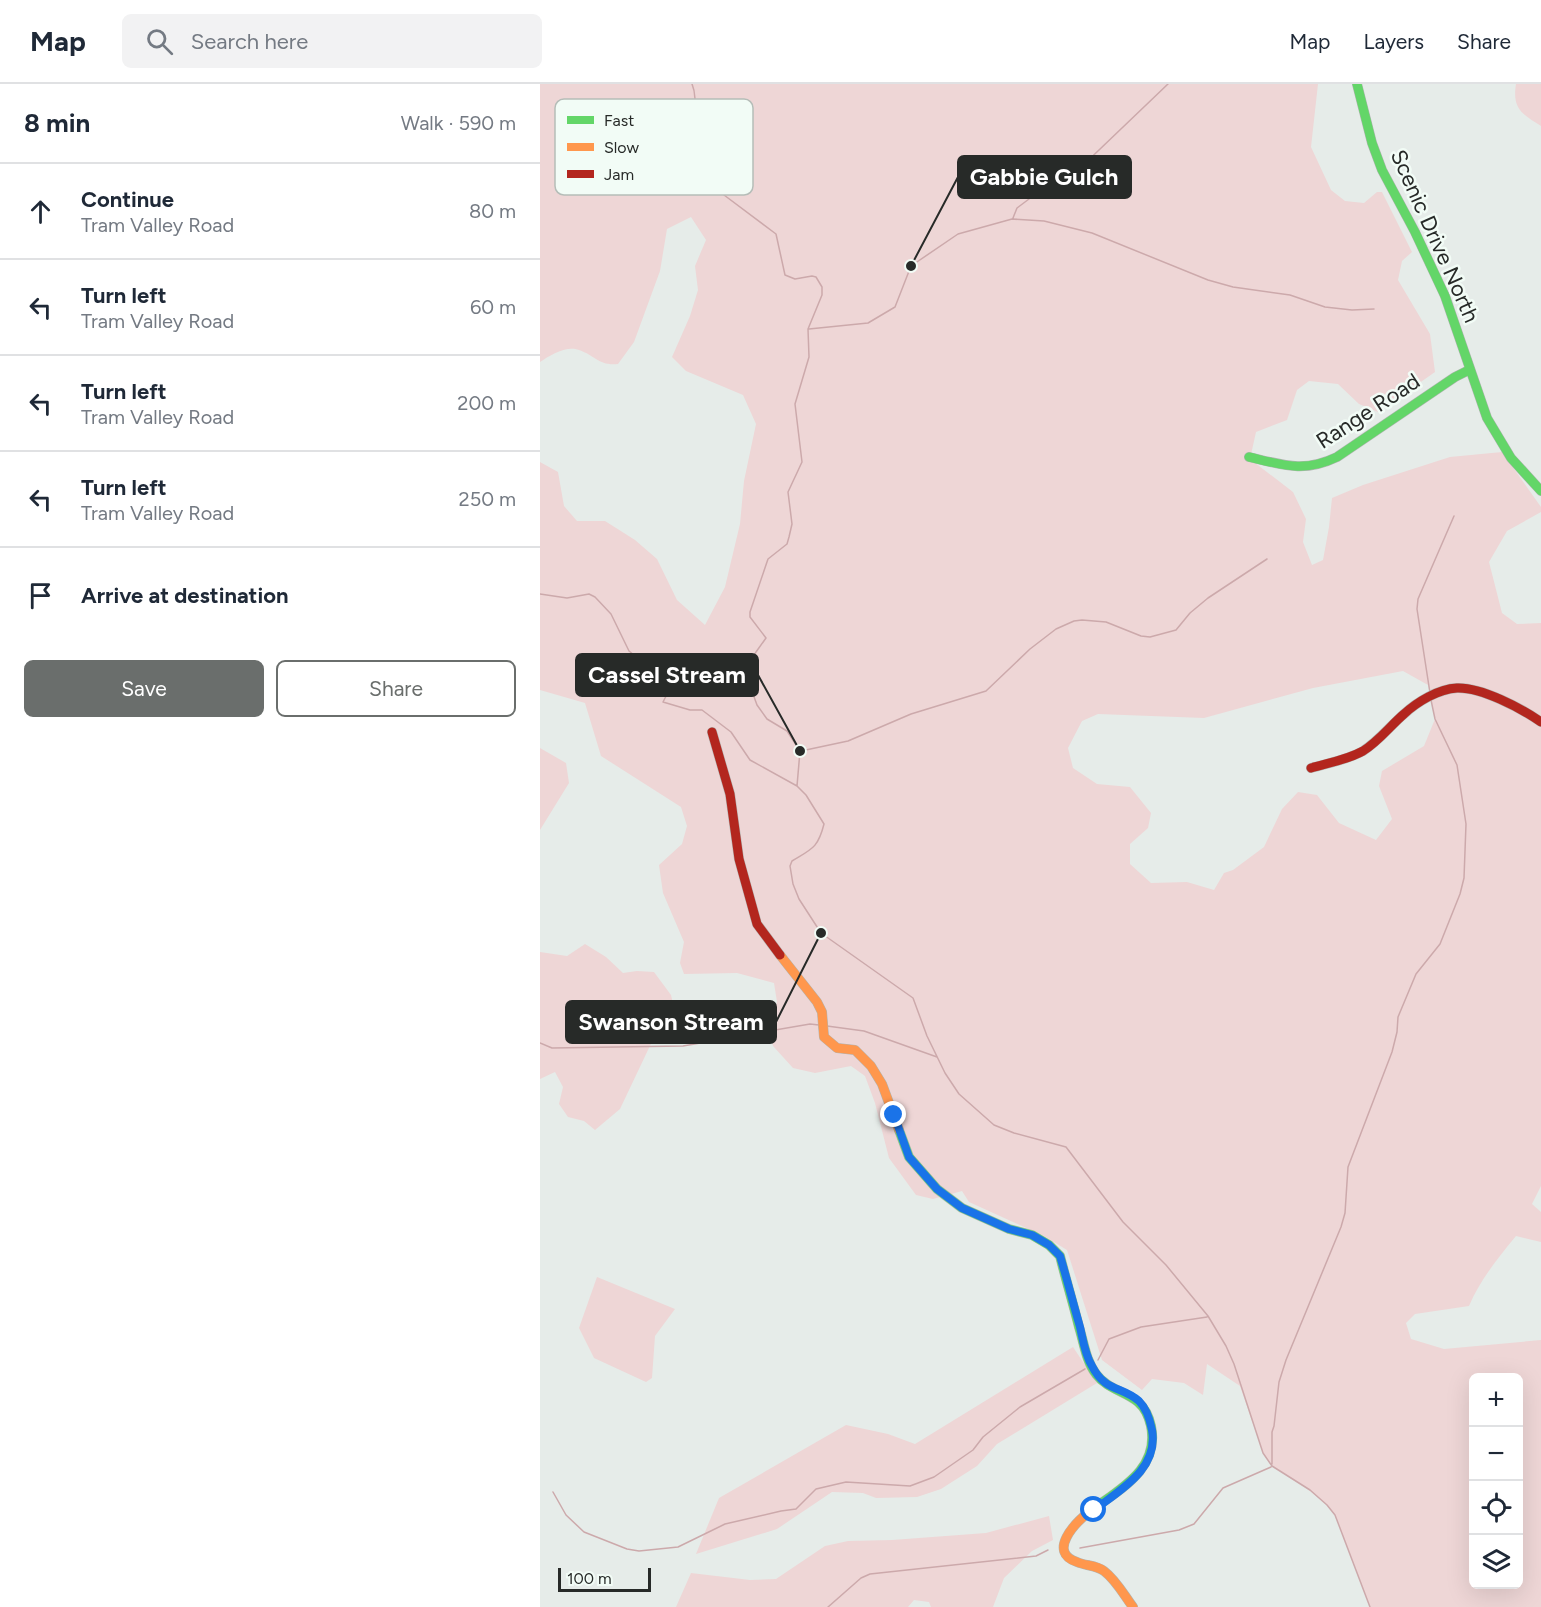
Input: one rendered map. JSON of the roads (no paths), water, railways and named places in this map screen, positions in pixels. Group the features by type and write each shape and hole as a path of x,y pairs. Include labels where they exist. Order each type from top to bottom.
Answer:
{"street":[{"name":"Scenic Drive North","path":"1357,84 1372,143 1382,170 1441,286 1482,407 1511,458 1541,491"},
{"name":"Range Road","path":"1248,457 1300,469 1318,466 1337,457 1469,369"},
{"path":"1311,768 1363,751 1379,740 1410,708 1438,693 1458,688 1505,703 1533,715 1541,722"},
{"path":"712,732 730,794 739,859 757,924 817,1002 822,1012 824,1037 837,1048 855,1050 871,1066 882,1084 909,1157 937,1189 962,1208 1009,1229 1032,1235 1049,1245 1060,1256 1092,1366 1103,1382 1131,1396 1144,1408 1153,1434 1149,1460 1131,1482 1073,1528 1064,1547 1071,1560 1105,1572 1117,1584 1133,1607"}],"waterway":[{"path":"692,84 695,99"},
{"path":"1013,218 1017,208 1045,187 1076,172 1168,84"},
{"path":"724,195 776,234 785,275 795,279 816,277 822,287 822,295 808,329 809,357 795,404 802,462 788,492 792,524 787,544 768,559 750,612 750,617 766,638 745,672 757,705 767,719 787,731 800,751 797,786"},
{"path":"809,329 868,323 895,307 911,266 958,234 1012,219 1044,221 1092,233 1208,280 1233,287 1290,295 1325,307 1352,310 1374,309"},
{"path":"1430,693 1417,609 1418,599 1454,516"},
{"path":"801,751 848,741 911,714 986,691 1030,649 1056,629 1074,621 1106,622 1141,636 1150,637 1176,630 1190,613 1208,598 1267,559"},
{"path":"540,594 567,598 589,594 595,597 611,614 629,651 634,655 670,667 674,681 663,702 690,710 702,710 731,732 750,760 797,786 806,795 824,824 817,843 792,861 790,866 793,884 799,899 821,933 913,998 927,1036 945,1073 959,1094 994,1125 1014,1133 1066,1147 1123,1222 1166,1265 1208,1316 1234,1364 1263,1453 1272,1466 1310,1490 1335,1515 1370,1607"},
{"path":"1272,1464 1272,1432 1279,1382 1341,1227 1345,1213 1348,1167 1392,1052 1398,1017 1416,974 1440,944 1464,878 1466,824 1457,765 1435,719 1431,700"},
{"path":"540,1043 552,1048 683,1046 810,1024 819,1025"},
{"path":"827,1026 864,1031 937,1057"},
{"path":"1098,1360 1109,1339 1141,1327 1207,1317"},
{"path":"553,1492 566,1515 584,1532 627,1549 639,1551 678,1547 725,1524 796,1509 816,1489 846,1482 910,1486 934,1477 973,1450 983,1437 1020,1407 1085,1369"},
{"path":"1080,1548 1179,1530 1194,1524 1223,1488 1271,1467"},
{"path":"828,1607 861,1578 870,1574 1036,1556 1048,1550"}],"place":[{"name":"Gabbie Gulch","path":"911,266"},
{"name":"Cassel Stream","path":"800,751"},
{"name":"Swanson Stream","path":"821,933"}]}
